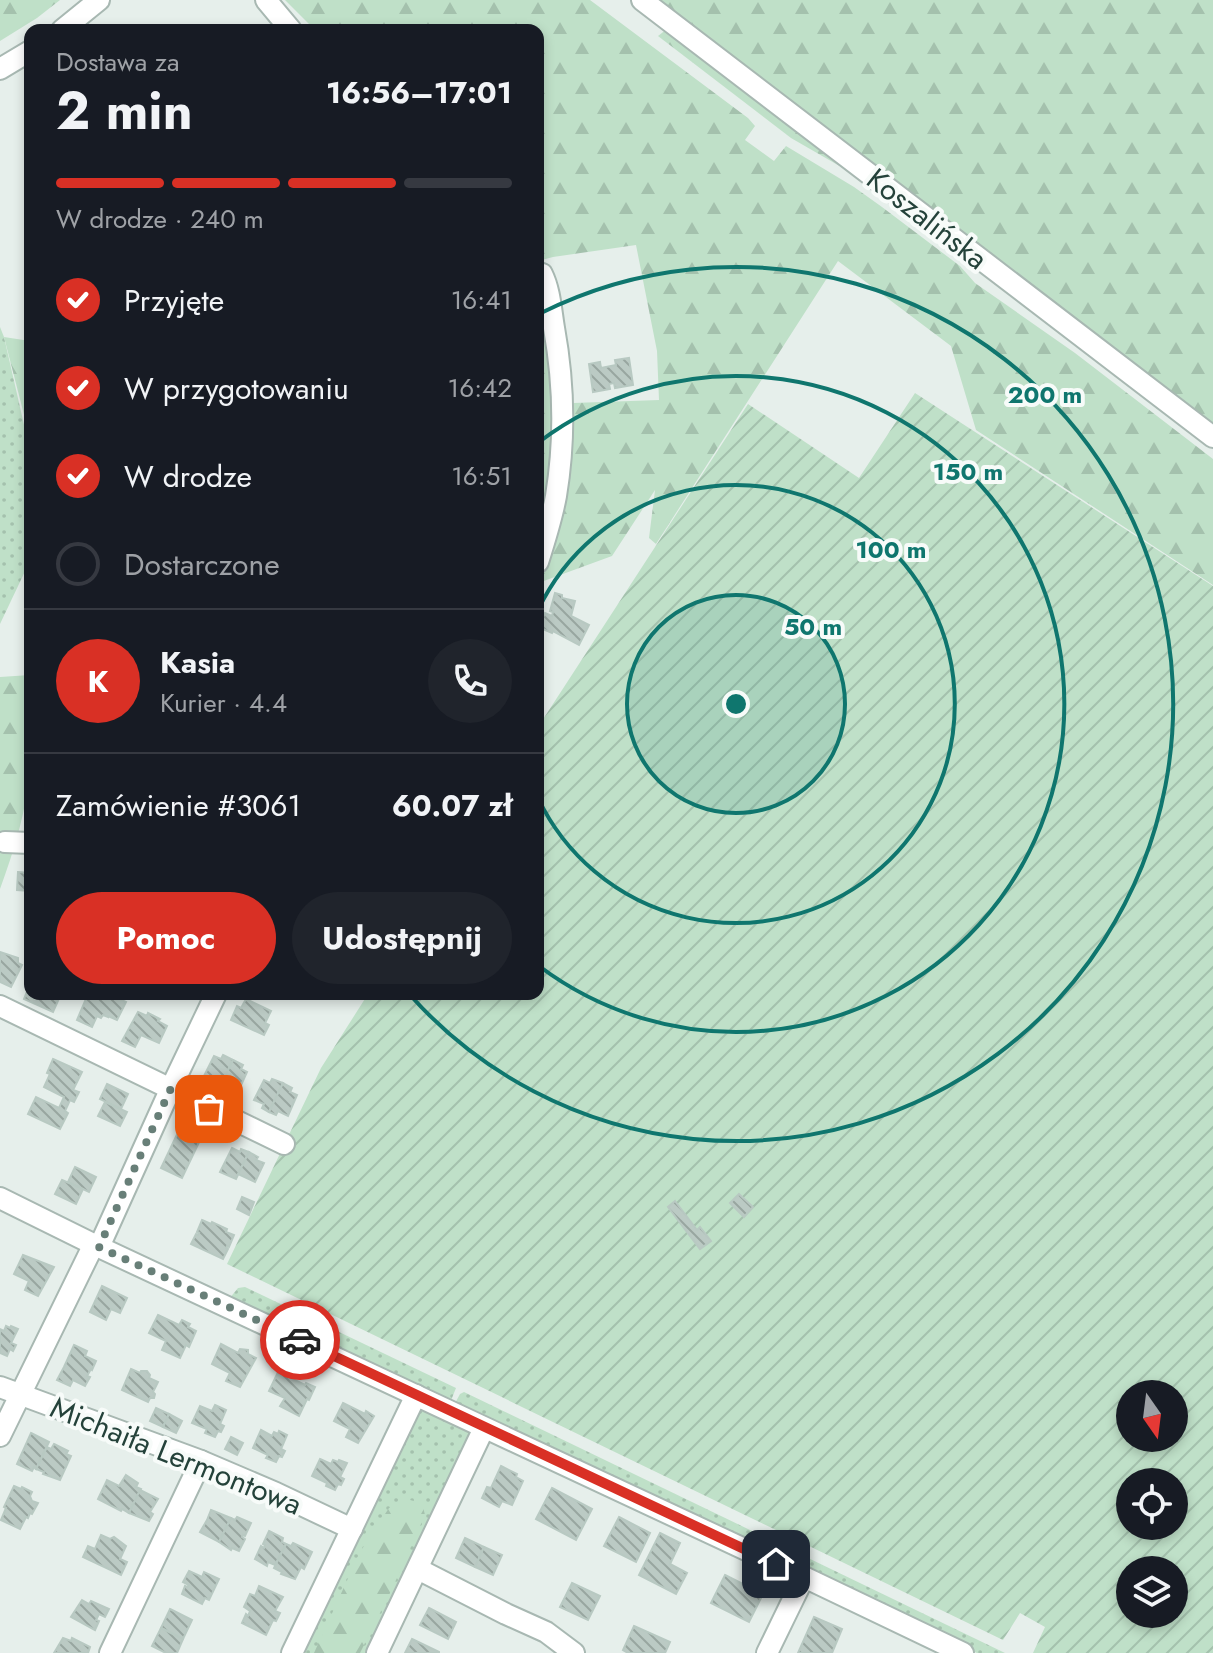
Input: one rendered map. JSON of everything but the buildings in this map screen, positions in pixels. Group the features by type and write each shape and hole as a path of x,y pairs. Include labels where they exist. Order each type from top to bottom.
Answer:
{"street":[{"path":"69,24 99,0"},
{"path":"266,0 286,24"},
{"name":"Koszalińska","path":"642,0 1213,437"},
{"path":"0,69 24,55"},
{"path":"544,278 557,341 562,417 559,476 544,540"},
{"path":"5,842 24,843"},
{"path":"0,1436 96,1246 213,1000"},
{"path":"0,1006 284,1144"},
{"path":"0,1198 96,1246 804,1577 954,1651"},
{"name":"Michaiła Lermontowa","path":"0,1387 201,1461 352,1529"},
{"path":"292,1653 416,1395"},
{"path":"377,1653 484,1428"},
{"path":"110,1653 201,1461"},
{"path":"418,1569 546,1632 574,1653"},
{"path":"767,1653 804,1577"}],"green space":[{"path":"0,0 60,0 37,18 0,41"},
{"path":"285,0 590,0 748,118 755,126 745,140 774,161 786,146 854,187 960,266 975,283 1075,353 1213,459 1213,585 976,430 951,346 838,261 656,544 649,538 655,490 612,556 544,581 563,495 573,403 659,400 657,351 636,245 544,259 544,24 309,24"},
{"path":"660,0 1213,0 1213,427"},
{"path":"667,29 845,166 843,168 791,138 658,36"},
{"path":"0,327 24,425 24,573 0,624"},
{"path":"544,336 554,421 544,503"},
{"path":"4,337 24,340 24,415"},
{"path":"915,393 1213,586 1213,1653 1033,1653 1045,1627 1020,1613 1003,1640 227,1264 321,1068 364,1000 544,1000 544,718 748,404 859,478"},
{"path":"24,675 24,808 0,889 0,677"},
{"path":"245,1287 456,1388 450,1403 229,1299 238,1288"},
{"path":"464,1392 1005,1653 977,1653 454,1405"},
{"path":"423,1406 470,1428 471,1434 369,1653 297,1653 411,1415"},
{"path":"410,1500 422,1503 425,1515 360,1653 314,1653 360,1552 389,1508"}],"way so far":[{"path":"209,1109 170,1090 99,1247 300,1340"}],"route":[{"path":"300,1340 776,1564"}]}
